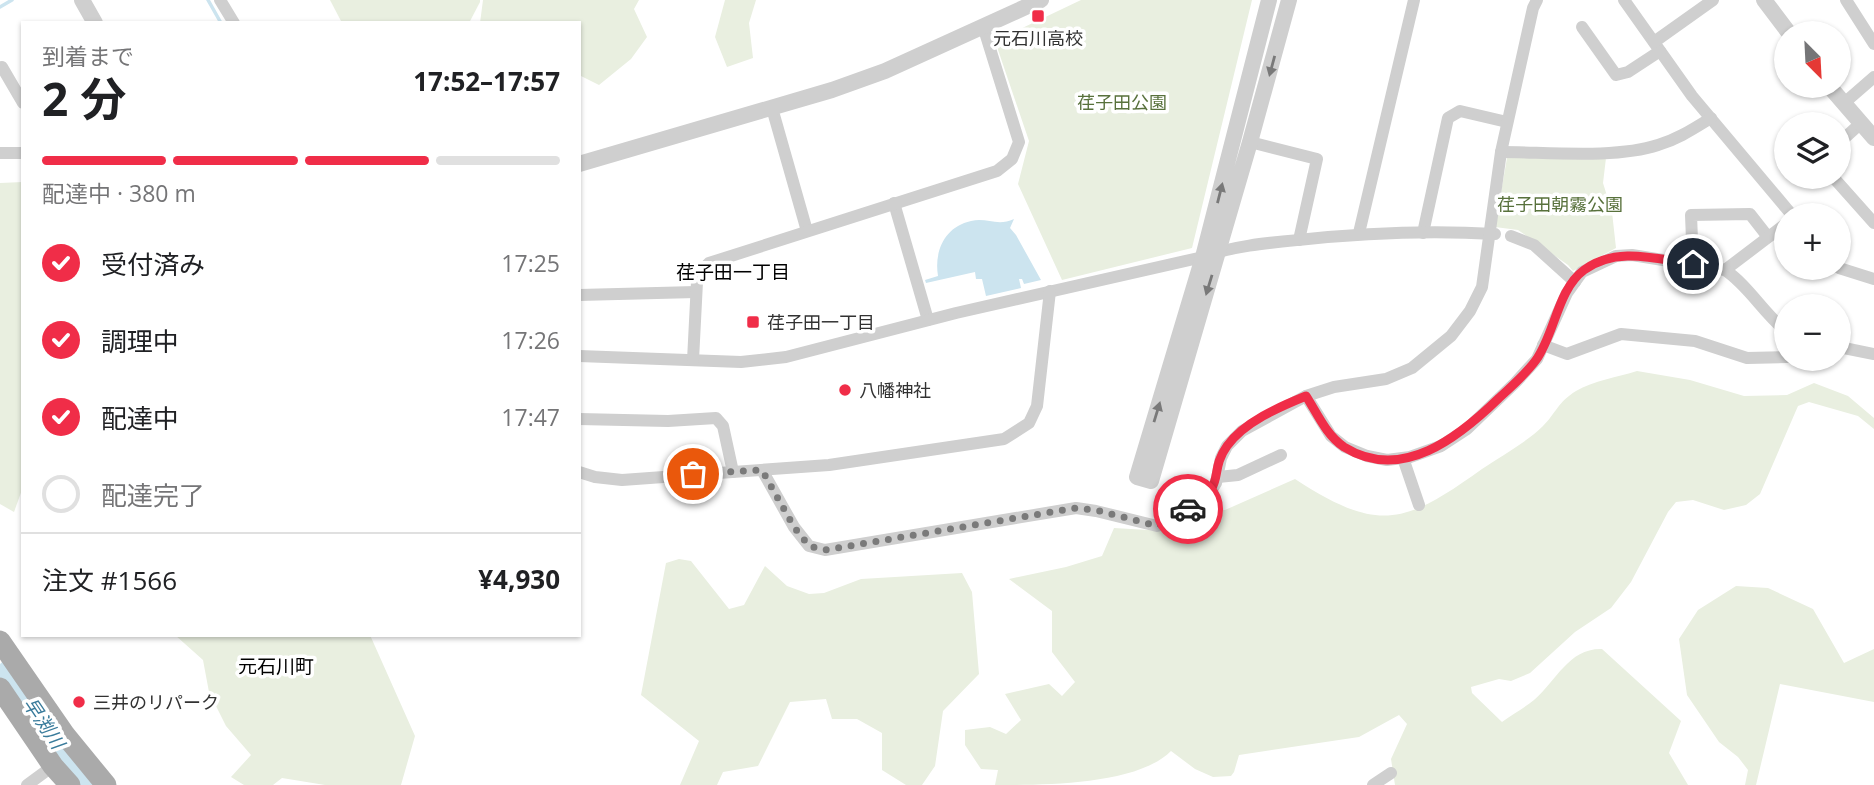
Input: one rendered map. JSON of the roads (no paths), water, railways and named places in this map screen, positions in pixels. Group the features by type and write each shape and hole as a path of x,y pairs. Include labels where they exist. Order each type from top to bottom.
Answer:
{"main road":[{"path":"0,641 65,735 106,785"},
{"path":"0,688 69,785"}],"street":[{"path":"82,0 94,21"},
{"path":"220,0 233,21"},
{"path":"581,163 832,90 885,71 1041,0"},
{"path":"1269,0 1203,257 1137,477 1151,481 1251,142 1289,0"},
{"path":"1359,233 1414,0"},
{"path":"762,470 794,527 809,546 825,550 1076,508 1096,510 1157,526 1206,499 1218,477 1221,458 1227,446 1242,431 1306,396 1334,387 1386,379 1412,368 1431,354 1470,311 1482,287 1501,152 1537,0"},
{"path":"1623,0 1711,118 1782,203"},
{"path":"1581,27 1616,75 1628,72 1713,0"},
{"path":"1764,0 1781,21"},
{"path":"1846,0 1874,44"},
{"path":"693,360 696,292 699,274 709,263 997,170 1012,159 1019,142 983,26"},
{"path":"0,68 2,67 21,100"},
{"path":"1843,104 1874,77"},
{"path":"1838,98 1874,138"},
{"path":"772,108 807,231"},
{"path":"1423,233 1448,118 1460,111 1507,122"},
{"path":"1501,152 1627,152 1656,146 1682,136 1711,118"},
{"path":"1851,132 1861,123"},
{"path":"1251,142 1317,159 1299,240"},
{"path":"0,153 21,153"},
{"path":"1844,189 1874,223"},
{"path":"894,203 928,320"},
{"path":"1693,264 1691,215 1750,214 1768,237"},
{"path":"581,356 741,362 786,356 1219,251 1359,233 1491,233"},
{"path":"1725,270 1774,233"},
{"path":"1511,236 1534,245 1575,282"},
{"path":"1306,396 1331,436 1345,447 1367,456 1387,460 1403,458 1441,446 1466,429 1537,359 1567,293 1582,272 1616,256 1632,255 1725,270 1734,275 1774,321"},
{"path":"1851,272 1874,279"},
{"path":"581,295 696,292"},
{"path":"581,473 622,480 829,465 1004,439 1029,423 1037,406 1050,292"},
{"path":"1543,345 1567,354 1621,334 1695,341 1747,358 1774,357"},
{"path":"1851,350 1874,354"},
{"path":"581,419 668,421 716,418 723,426 733,471"},
{"path":"1218,477 1238,475 1281,455"},
{"path":"1403,458 1419,505"},
{"path":"27,785 53,766"},
{"path":"1373,785 1391,773"}],"water":[{"path":"1014,219 1010,228 1041,280 1024,284 1022,279 1019,279 1021,288 986,296 982,279 976,279 975,272 926,283 925,280 938,276 940,250 954,229 971,221 1002,222"}],"waterway":[{"path":"0,7 12,0"},
{"path":"208,0 220,21"},
{"name":"早渕川","path":"8,671 72,765 92,785"}],"place":[{"name":"元石川高校","path":"1038,16"},
{"name":"荏子田一丁目","path":"753,322"},
{"name":"八幡神社","path":"845,390"},
{"name":"三井のリパーク","path":"79,702"}],"district":[{"name":"荏子田一丁目","path":"733,272"},
{"name":"元石川町","path":"276,666"}],"park label":[{"name":"荏子田公園","path":"1122,102"},
{"name":"荏子田朝霧公園","path":"1560,204"}]}
